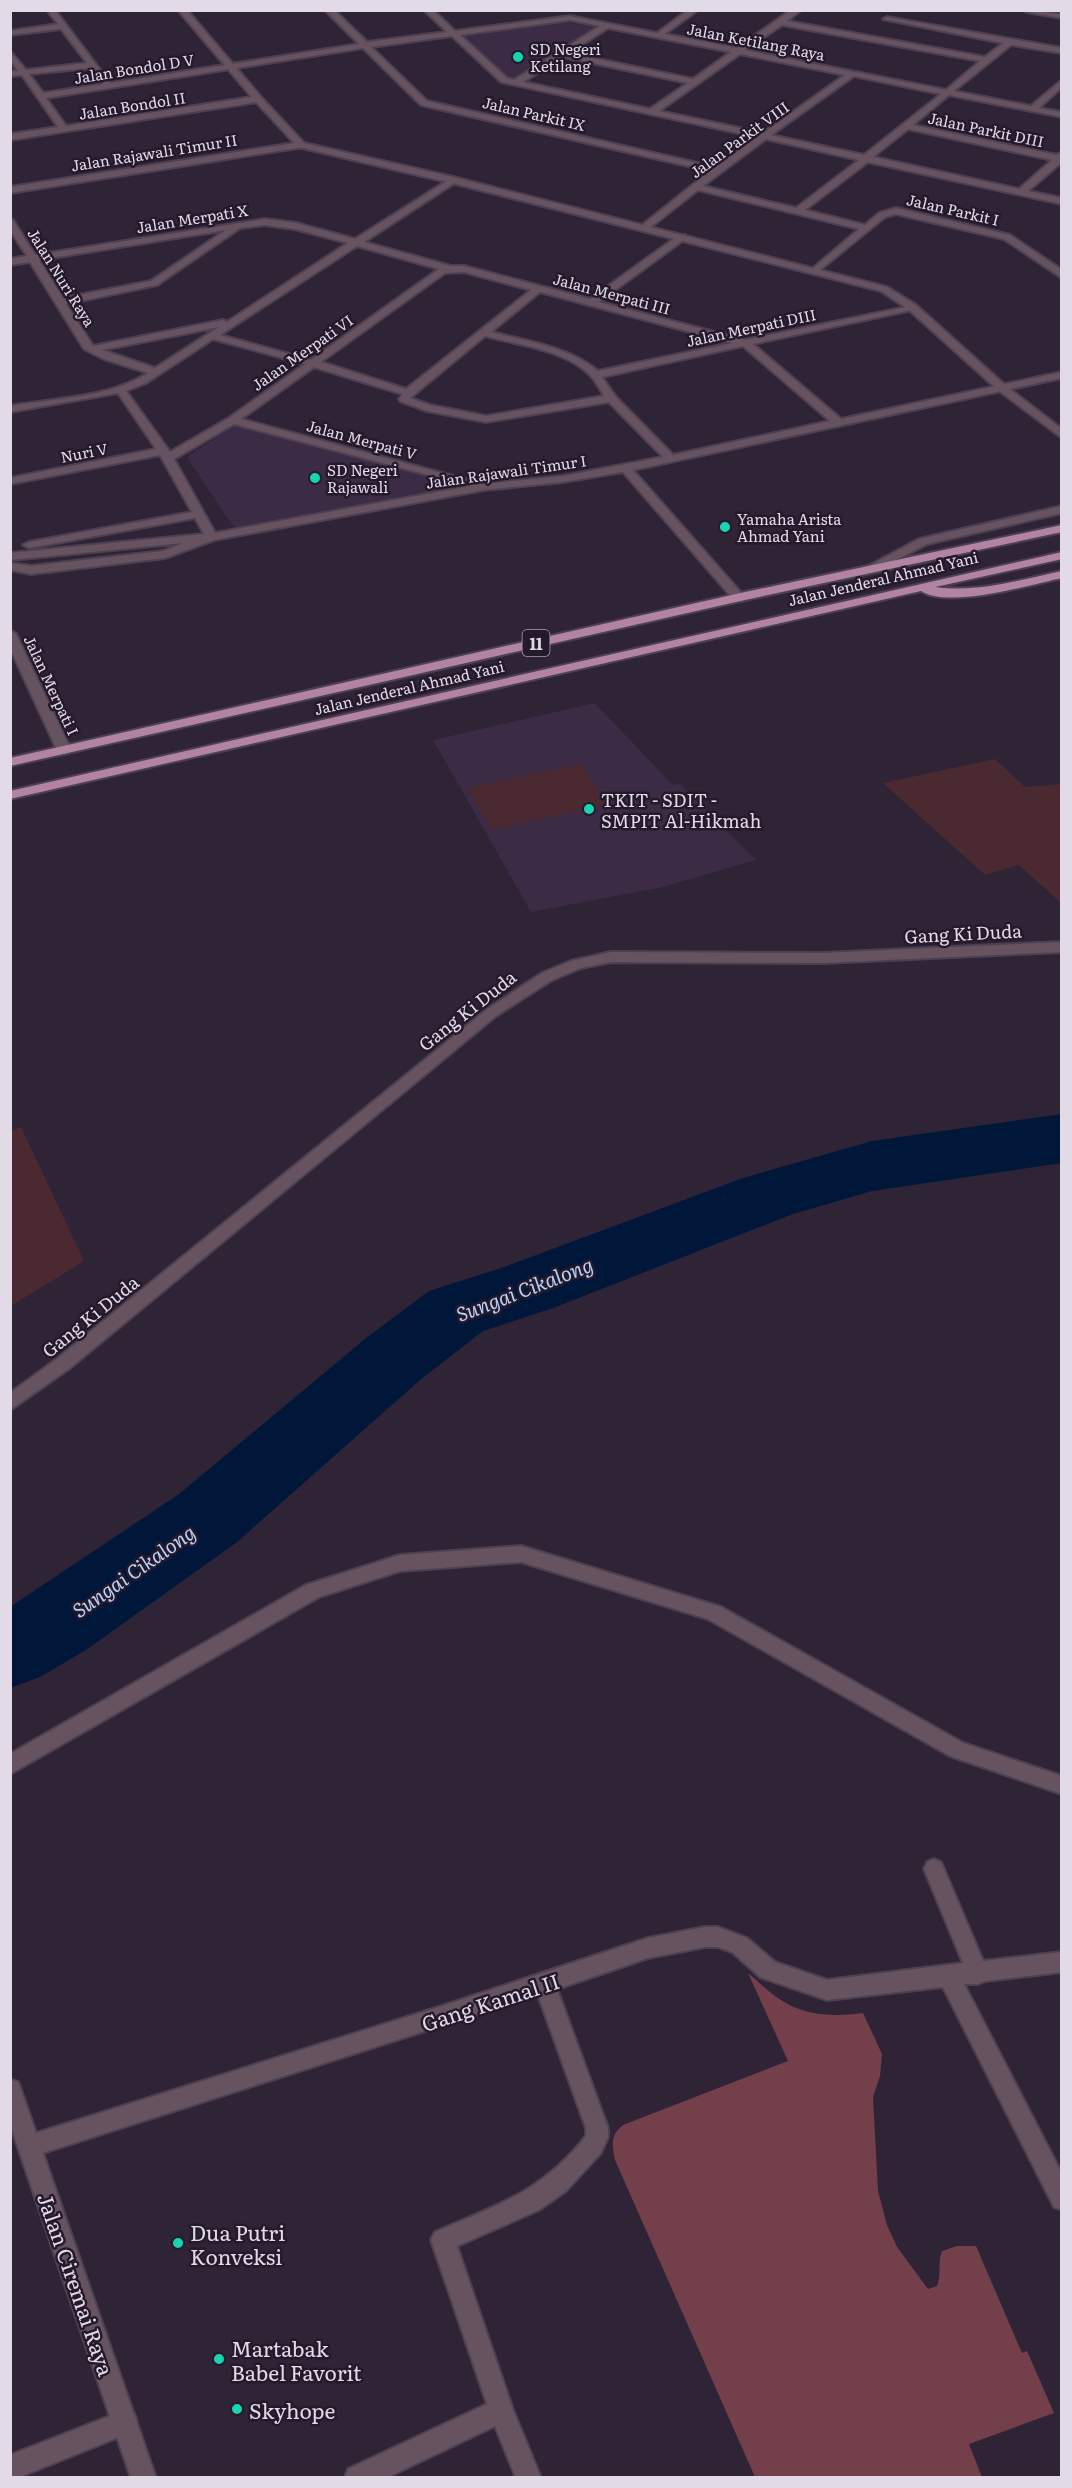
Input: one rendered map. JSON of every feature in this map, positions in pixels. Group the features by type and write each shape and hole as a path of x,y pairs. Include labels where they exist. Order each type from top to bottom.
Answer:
{"highway":[{"name":"Jalan Jenderal Ahmad Yani","path":"10,762 869,569 1062,528"},
{"name":"Jalan Jenderal Ahmad Yani","path":"10,795 1062,555"},
{"path":"915,588 960,594 980,592 1062,574"}],"street":[{"path":"51,10 108,85"},
{"path":"182,10 258,99 301,145 453,180 884,289 912,307 1002,388 1062,435"},
{"name":"Jalan Parkit IX","path":"329,10 424,103 717,170"},
{"path":"428,10 497,75 515,83 1062,201"},
{"path":"659,35 694,10"},
{"path":"652,112 797,10"},
{"path":"900,10 884,22 1062,51"},
{"path":"1027,10 1062,16"},
{"name":"Jalan Ketilang Raya","path":"231,67 558,18 582,19 1062,115"},
{"path":"781,22 869,34 986,60"},
{"path":"515,83 609,24"},
{"path":"10,33 62,26"},
{"path":"799,210 867,158 1009,42"},
{"path":"10,53 64,129"},
{"path":"562,54 695,82"},
{"path":"10,74 92,65"},
{"name":"Jalan Bondol D V","path":"41,96 231,67"},
{"name":"Jalan Parkit VIII","path":"644,228 717,170 852,74"},
{"path":"1033,109 1062,82"},
{"name":"Jalan Bondol II","path":"10,137 258,99"},
{"name":"Jalan Parkit DIII","path":"906,126 1060,157"},
{"name":"Jalan Rajawali Timur II","path":"10,190 301,145"},
{"path":"1021,192 1060,157"},
{"path":"10,409 131,387 453,180"},
{"path":"697,187 867,228"},
{"name":"Jalan Parkit I","path":"815,272 882,215 896,211 1007,237 1062,275"},
{"name":"Jalan Nuri Raya","path":"10,222 92,349 108,357 156,372"},
{"name":"Jalan Merpati X","path":"10,262 240,225 279,223 354,242"},
{"path":"60,302 154,283 240,225"},
{"path":"591,303 682,237"},
{"name":"Jalan Merpati III","path":"354,242 451,269 464,269 745,343 838,422"},
{"name":"Jalan Merpati VI","path":"165,455 233,420 442,271 451,269"},
{"path":"538,289 408,393 404,399 428,408 486,419 611,398"},
{"name":"Jalan Merpati DIII","path":"596,375 912,307"},
{"path":"92,349 234,321"},
{"path":"484,333 570,357 596,375 611,398 669,457"},
{"path":"212,336 312,363 408,393"},
{"name":"Jalan Rajawali Timur I","path":"10,557 211,537 484,487 626,468 1062,375"},
{"path":"10,566 31,570 165,554 211,537 165,455 120,389"},
{"name":"Jalan Merpati V","path":"233,420 484,487"},
{"name":"Nuri V","path":"10,481 165,455"},
{"path":"626,468 739,598"},
{"path":"869,569 923,541 1062,509"},
{"path":"10,548 199,514"},
{"name":"Jalan Merpati I","path":"10,634 64,750"},
{"name":"Gang Ki Duda","path":"10,1403 64,1363 491,1013 526,987 559,969 581,962 611,957 823,958 1062,947"},
{"path":"10,1766 313,1591 400,1563 521,1554 714,1613 957,1750 1062,1785"},
{"path":"934,1869 978,1974"},
{"name":"Gang Kamal II","path":"21,2132 544,1983 648,1948 705,1937 718,1937 739,1945 768,1970 827,1990 978,1974 1062,1962"},
{"path":"949,1977 1062,2199"},
{"path":"529,2478 501,2410 443,2240 531,2202 558,2184 593,2145 597,2137 597,2128 544,1983"},
{"name":"Jalan Ciremai Raya","path":"10,2090 21,2132 144,2478"},
{"path":"357,2478 501,2410"},
{"path":"10,2468 125,2422"}],"shaded area":[{"name":"SD Negeri Ketilang","path":"564,22 599,27 515,81 505,78 462,37"},
{"name":"SD Negeri Rajawali","path":"237,424 422,475 450,491 238,528 232,525 188,459 189,455"},
{"name":"TKIT - SDIT - SMPIT Al-Hikmah","path":"595,703 673,785 679,783 756,860 663,887 531,912 433,740"},
{"path":"995,759 1025,787 1061,784 1061,903 1019,865 985,875 883,783"},
{"path":"581,764 607,805 491,830 467,788"},
{"path":"21,1127 84,1261 11,1306 11,1131"},
{"path":"748,1973 768,1991 800,2009 831,2015 863,2013 882,2054 880,2076 873,2097 878,2191 887,2225 897,2247 928,2289 937,2286 942,2251 957,2246 976,2246 1022,2353 1027,2351 1054,2413 969,2444 982,2477 755,2477 615,2160 613,2145 616,2133 623,2125 788,2061"}],"waterway":[{"name":"Sungai Cikalong","path":"10,1651 56,1624 208,1518 393,1359 456,1311 527,1288 768,1196 872,1166 1062,1138"}],"place":[{"name":"SD Negeri Ketilang","path":"518,57"},
{"name":"SD Negeri Rajawali","path":"315,478"},
{"name":"Yamaha Arista Ahmad Yani","path":"725,527"},
{"name":"TKIT - SDIT - SMPIT Al-Hikmah","path":"589,809"},
{"name":"Dua Putri Konveksi","path":"178,2243"},
{"name":"Martabak Babel Favorit","path":"219,2359"},
{"name":"Skyhope","path":"237,2409"}]}
